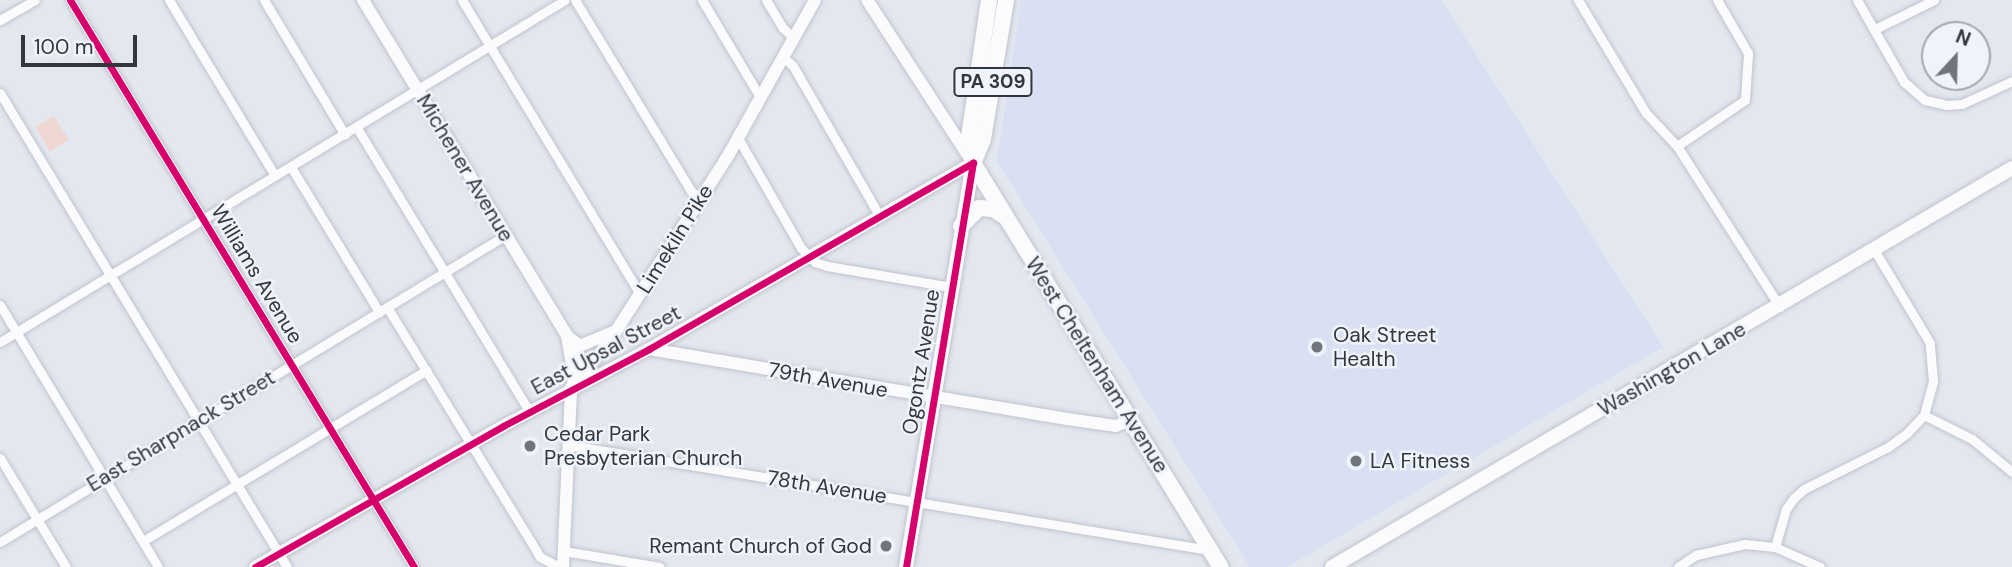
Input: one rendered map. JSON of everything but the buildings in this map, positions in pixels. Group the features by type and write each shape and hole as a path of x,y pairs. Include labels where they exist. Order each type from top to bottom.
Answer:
{"highway":[{"name":"Ogontz Avenue","path":"973,163 970,137 989,0"},
{"name":"Ogontz Avenue","path":"973,163 984,139 1006,0"},
{"name":"West Cheltenham Avenue","path":"973,163 1221,567"},
{"path":"961,226 979,208 992,209 1005,216"}],"main road":[{"name":"Ogontz Avenue","path":"906,567 973,163"},
{"name":"Washington Lane","path":"1332,567 1780,307 2012,168"}],"street":[{"path":"0,20 35,0"},
{"name":"Williams Avenue","path":"70,0 414,567"},
{"path":"169,0 275,176"},
{"path":"264,0 345,135"},
{"name":"Michener Avenue","path":"363,0 567,336 578,347"},
{"path":"462,0 640,294"},
{"path":"575,0 691,191 700,199"},
{"path":"702,0 760,97"},
{"path":"766,0 783,28 793,37"},
{"name":"Limekiln Pike","path":"572,382 616,331 640,294 738,138 815,0"},
{"path":"867,0 973,163"},
{"path":"1578,0 1646,113 1677,146 1780,307"},
{"path":"1677,146 1745,100 1748,53 1717,0"},
{"path":"1857,0 1904,82 1912,92 1931,102 1962,104 2012,81"},
{"path":"1875,29 1934,0"},
{"path":"0,342 357,128 560,1"},
{"path":"782,56 793,66 879,215"},
{"path":"0,93 287,567"},
{"path":"357,128 529,411"},
{"path":"738,138 808,257 827,266 951,287"},
{"name":"East Upsal Street","path":"255,567 529,411 572,382 649,349 973,163"},
{"path":"291,167 426,370 540,556 562,567 572,382 579,363 578,347 616,331"},
{"name":"East Sharpnack Street","path":"0,542 506,234"},
{"path":"1775,547 1786,509 1804,489 1888,447 1908,433 1924,415 1933,381 1930,343 1875,251"},
{"path":"0,305 158,567"},
{"name":"Michener Avenue","path":"567,336 572,382"},
{"name":"79th Avenue","path":"649,349 1116,426 1131,420"},
{"path":"143,541 426,370"},
{"path":"1924,415 1972,439 2012,472"},
{"name":"78th Avenue","path":"568,445 1210,550"},
{"path":"0,458 66,567"},
{"path":"1678,567 1696,555 1721,547 1745,544 1775,547 1820,567"},
{"path":"564,551 660,567"}],"shaded area":[{"path":"1021,0 1441,0 1663,347 1287,567 1250,567 997,161"},
{"path":"54,116 69,140 50,152 35,127"}],"cycle path":[{"path":"70,0 414,567"},
{"path":"255,567 503,426 649,349 973,163"},
{"path":"906,567 973,163"}],"place":[{"name":"Oak Street Health","path":"1317,347"},
{"name":"Cedar Park Presbyterian Church","path":"530,446"},
{"name":"LA Fitness","path":"1356,461"},
{"name":"Remant Church of God","path":"886,546"}]}
